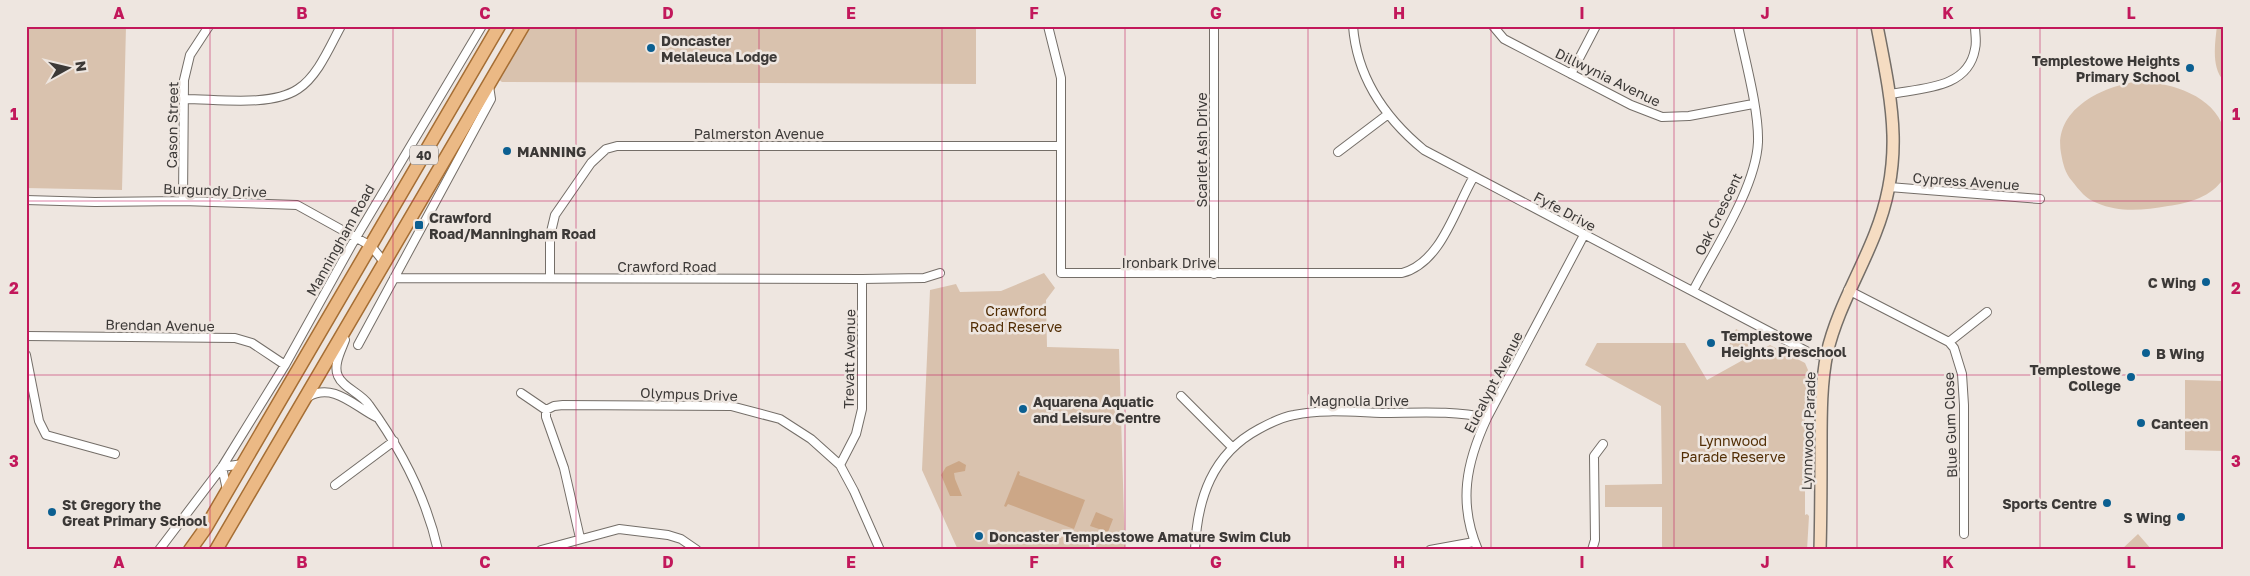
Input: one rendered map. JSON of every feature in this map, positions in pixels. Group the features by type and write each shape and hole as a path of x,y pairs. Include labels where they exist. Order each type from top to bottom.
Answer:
{"main road":[{"name":"Manningham Road","path":"190,550 228,490 499,26"},
{"name":"40","path":"216,550 523,26"},
{"name":"Lynnwood Parade","path":"1820,550 1822,403 1826,357 1836,321 1848,290 1875,234 1889,187 1894,136 1890,94 1877,26"},
{"path":"306,357 323,368"}],"street":[{"name":"Cason Street","path":"183,201 184,80 190,55 209,26"},
{"path":"185,99 259,99 279,97 298,89 315,71 341,26"},
{"name":"Manningham Road","path":"159,550 222,467 285,365 356,237 482,26"},
{"name":"Ironbark Drive","path":"1048,26 1061,78 1061,274 1395,274 1410,271 1424,262 1437,247 1473,178"},
{"name":"Scarlet Ash Drive","path":"1214,26 1214,274"},
{"name":"Fyfe Drive","path":"1352,26 1361,66 1369,85 1387,115 1405,135 1424,150 1473,178 1803,349 1826,357"},
{"name":"Dillwynia Avenue","path":"1493,26 1504,39 1631,105 1662,117 1689,116 1753,104"},
{"path":"1571,74 1596,26"},
{"name":"Oak Crescent","path":"1693,291 1750,179 1758,144 1753,104 1738,26"},
{"path":"1890,94 1945,84 1958,78 1969,67 1976,49 1975,26"},
{"path":"358,345 491,99 489,84"},
{"path":"1338,152 1387,115"},
{"name":"Palmerston Avenue","path":"550,278 550,236 555,215 598,155 606,149 617,146 1060,146"},
{"name":"Cypress Avenue","path":"1889,187 2040,199"},
{"name":"Burgundy Drive","path":"26,200 95,202 183,201 297,205 371,246 384,262"},
{"name":"Eucalypt Avenue","path":"1478,550 1467,516 1467,479 1474,448 1487,418 1584,235"},
{"name":"Crawford Road","path":"394,278 862,279 924,278 940,273"},
{"name":"Trevatt Avenue","path":"840,465 856,434 862,409 862,279"},
{"path":"1848,290 1949,342 1987,312"},
{"path":"365,296 386,293"},
{"path":"353,316 336,369 339,378 345,385 359,394 394,441 429,513 438,550"},
{"name":"Brendan Avenue","path":"26,336 236,338 252,343 285,365"},
{"name":"Blue Gum Close","path":"1949,342 1954,348 1962,374 1964,534"},
{"path":"26,355 39,421 46,435 115,454"},
{"path":"304,399 318,392 325,391 352,402 377,418"},
{"path":"521,393 546,410 546,417 564,468 580,538"},
{"path":"1181,396 1232,447"},
{"name":"Olympus Drive","path":"546,410 563,405 715,405 748,409 780,418 827,452 840,465 854,491 880,550"},
{"name":"Magnolia Drive","path":"1195,550 1197,516 1206,488 1232,447 1267,425 1291,415 1304,413 1460,413 1487,418"},
{"path":"335,485 394,441"},
{"path":"1592,550 1595,540 1594,456 1603,444"},
{"path":"228,490 222,467 242,464"},
{"path":"541,550 561,547 580,538 619,528 681,539 697,550"},
{"path":"1430,550 1474,542"}],"green space":[{"path":"26,26 126,26 122,190 26,188"},
{"path":"523,26 976,26 976,84 502,82 494,76"},
{"path":"2217,26 2224,26 2224,81 2217,69 2216,62"},
{"path":"2141,81 2166,85 2190,93 2211,108 2219,117 2224,129 2224,178 2213,190 2199,198 2184,203 2132,210 2106,206 2089,199 2080,191 2068,175 2061,153 2061,137 2065,124 2073,112 2097,94 2127,83"},
{"name":"Aquarena Aquatic and Leisure Centre","path":"1044,273 1055,288 1046,300 1047,347 1119,349 1125,550 958,550 922,470 930,290 956,284 960,292 1001,291"},
{"path":"1736,329 1753,338 1744,354 1731,357 1727,350"},
{"name":"Lynnwood Parade Reserve","path":"1597,343 1685,343 1707,380 1770,345 1805,363 1808,370 1805,407 1805,515 1809,516 1807,550 1662,550 1662,507 1605,507 1605,485 1662,484 1661,406 1585,365"},
{"path":"2185,380 2224,381 2224,451 2185,450"},
{"path":"2138,534 2152,550 2121,550"}],"shaded area":[{"path":"959,461 966,465 965,471 954,473 962,496 950,496 941,475 946,467"},
{"path":"1018,471 1020,472 1019,475 1085,500 1074,529 1008,504 1006,507 1004,506"},
{"path":"1096,512 1113,519 1108,532 1090,526"}],"place":[{"name":"Doncaster Melaleuca Lodge","path":"651,48"},
{"name":"Templestowe Heights Primary School","path":"2190,68"},
{"name":"MANNING","path":"507,151"},
{"name":"Crawford Road/Manningham Road","path":"419,225"},
{"name":"C Wing","path":"2206,282"},
{"name":"Templestowe Heights Preschool","path":"1711,343"},
{"name":"B Wing","path":"2146,353"},
{"name":"Templestowe College","path":"2131,377"},
{"name":"Aquarena Aquatic and Leisure Centre","path":"1023,409"},
{"name":"Canteen","path":"2141,423"},
{"name":"Sports Centre","path":"2107,503"},
{"name":"St Gregory the Great Primary School","path":"52,512"},
{"name":"S Wing","path":"2181,517"},
{"name":"Doncaster Templestowe Amature Swim Club","path":"979,536"}],"park label":[{"name":"Crawford Road Reserve","path":"1016,318"}]}
